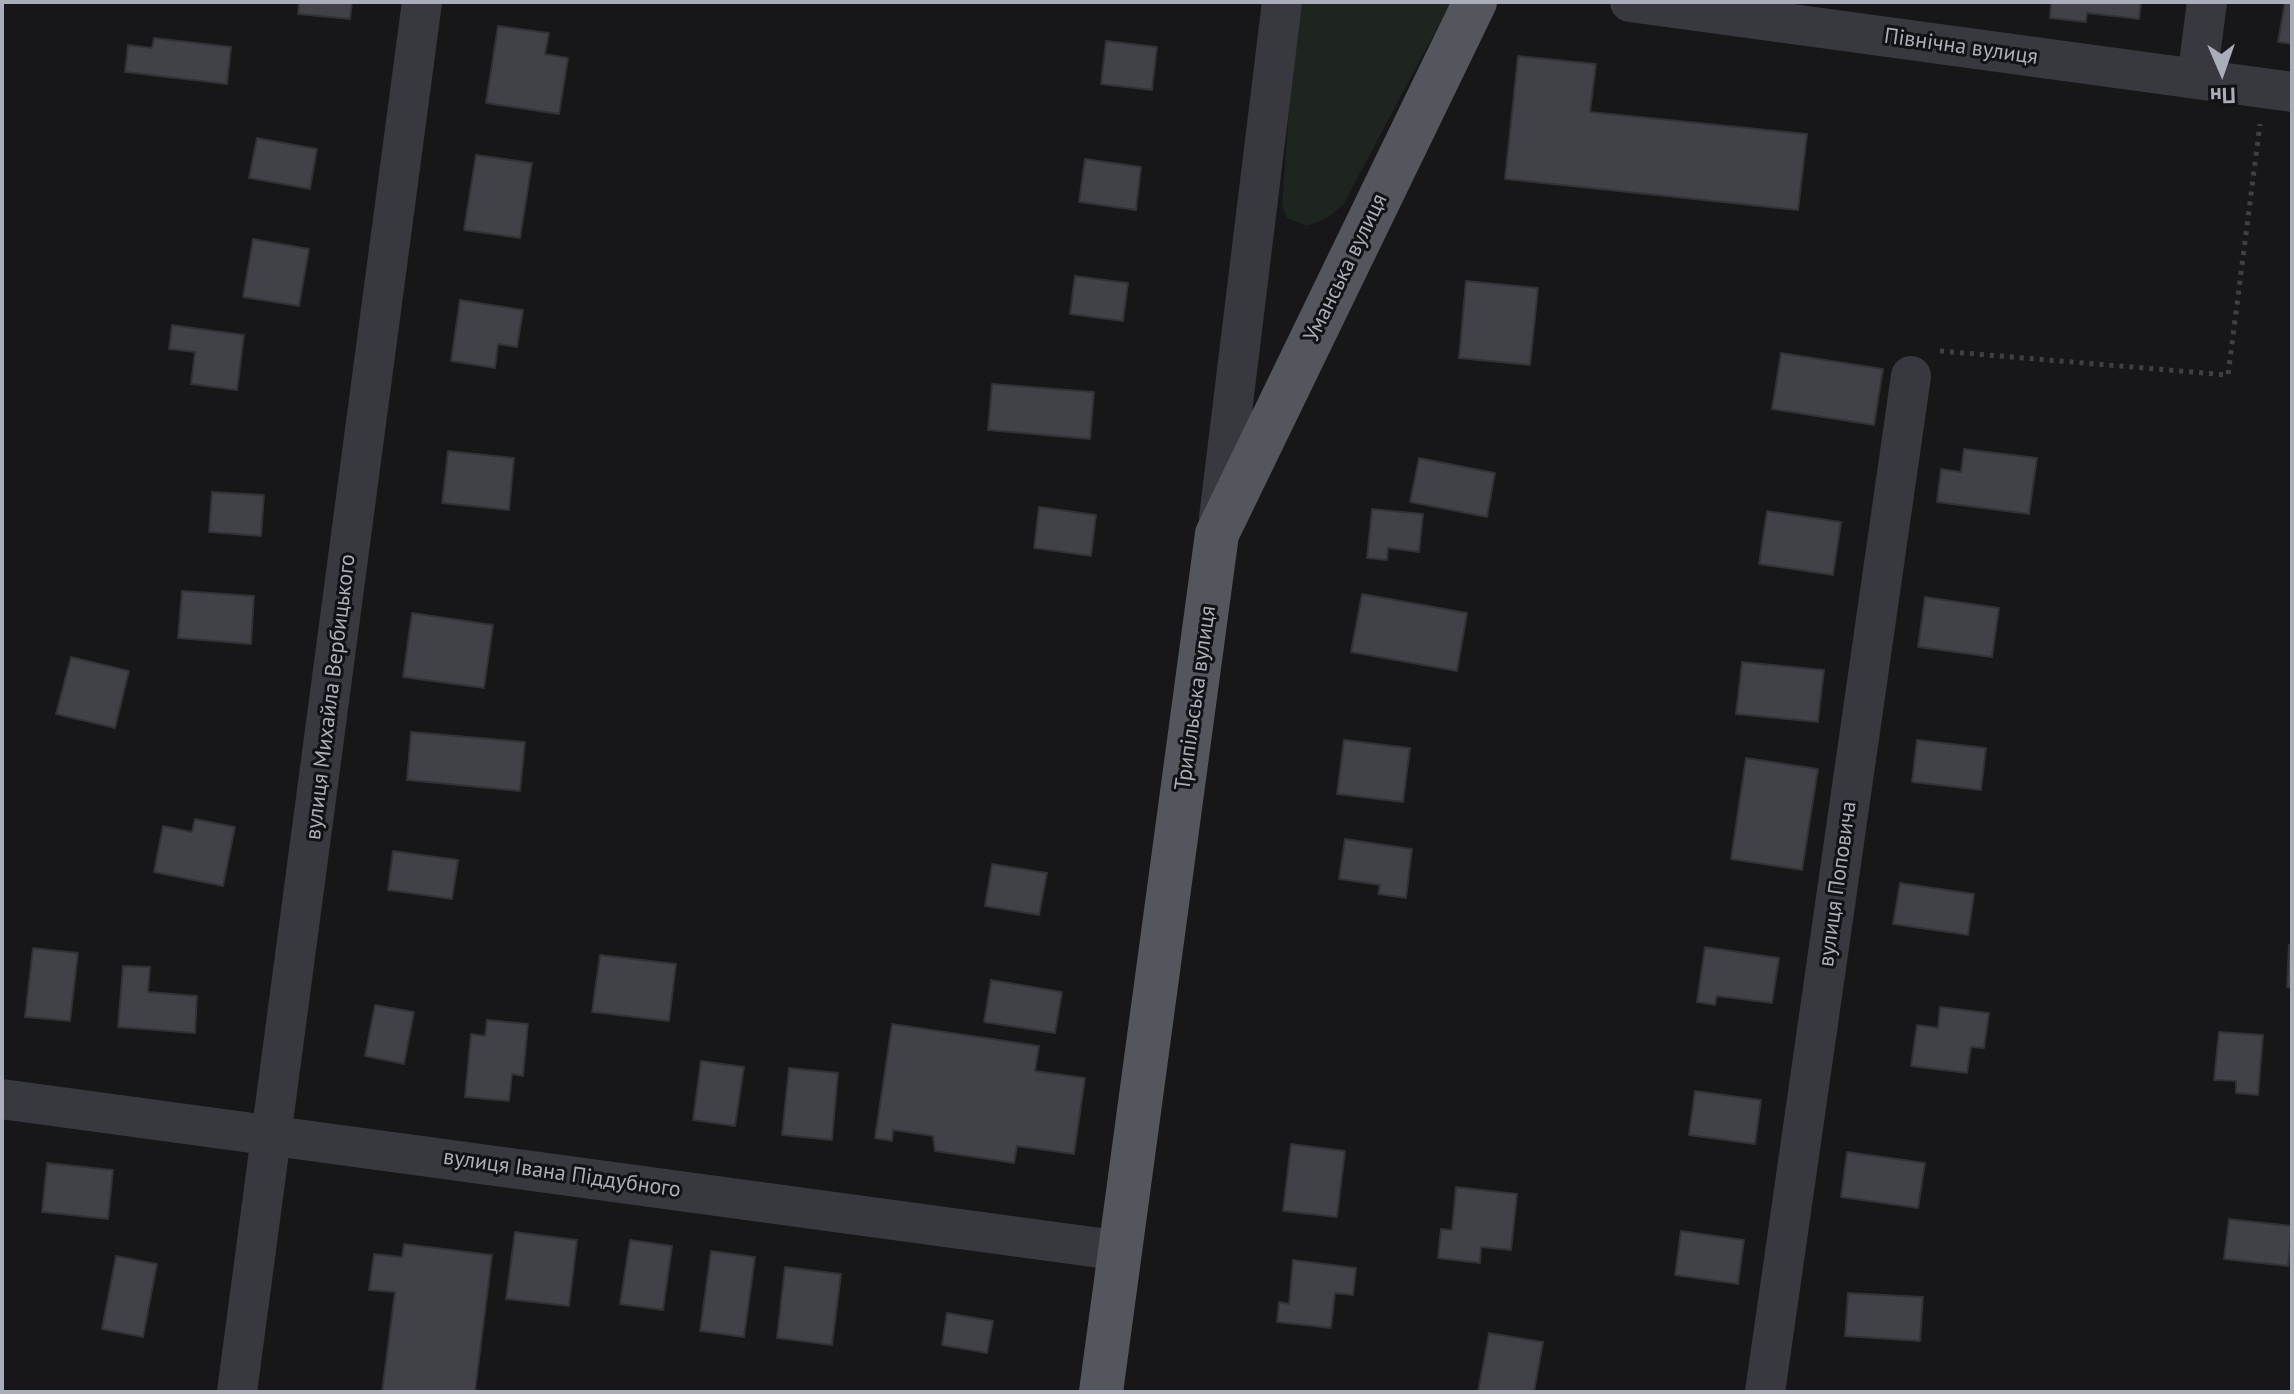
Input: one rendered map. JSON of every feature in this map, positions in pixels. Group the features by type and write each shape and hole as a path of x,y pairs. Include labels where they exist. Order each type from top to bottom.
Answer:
{"main road":[{"name":"Уманська вулиця","path":"1217,534 1475,2"},
{"name":"Трипільська вулиця","path":"1101,1392 1217,534"}],"street":[{"name":"вулиця Михайла Вербицького","path":"237,1392 422,2"},
{"name":"Трипільська вулиця","path":"1217,534 1282,2"},
{"name":"Північна вулиця","path":"1630,2 2278,90"},
{"path":"2197,79 2207,2"},
{"name":"вулиця Поповича","path":"1765,1392 1911,376"},
{"name":"вулиця Івана Піддубного","path":"2,1099 1122,1251"}],"path":[{"path":"1911,376 1932,351 2228,375 2278,90"}],"shaded area":[{"path":"1297,2 1451,2 1343,205 1327,218 1307,226 1287,218 1282,206"}],"building":[{"path":"299,2 352,2 350,19 298,14"},
{"path":"2051,2 2141,2 2139,19 2087,13 2086,22 2050,18"},
{"path":"2285,2 2292,2 2292,44 2278,42"},
{"path":"498,26 549,33 545,54 568,58 559,114 486,103"},
{"path":"154,38 231,47 227,84 125,72 128,45 152,48"},
{"path":"1106,41 1157,47 1152,90 1101,84"},
{"path":"1518,56 1596,64 1590,112 1807,134 1798,210 1505,179"},
{"path":"257,138 317,149 310,189 249,178"},
{"path":"476,155 532,163 520,238 464,230"},
{"path":"1085,159 1141,167 1136,210 1079,202"},
{"path":"253,239 309,249 299,306 243,297"},
{"path":"1075,276 1128,283 1123,321 1070,314"},
{"path":"1466,281 1538,288 1530,365 1459,358"},
{"path":"460,300 523,310 517,347 498,344 495,368 451,361"},
{"path":"172,325 244,335 237,390 191,384 195,352 169,349"},
{"path":"1781,353 1883,369 1874,425 1772,409"},
{"path":"992,384 1094,392 1090,439 988,430"},
{"path":"1964,449 2037,458 2029,514 1937,502 1941,469 1961,472"},
{"path":"448,451 514,458 509,510 442,503"},
{"path":"1419,458 1495,473 1487,517 1410,502"},
{"path":"212,492 264,495 261,536 209,532"},
{"path":"1039,507 1096,515 1091,556 1034,548"},
{"path":"1372,509 1423,514 1419,552 1388,548 1387,560 1367,558"},
{"path":"1767,511 1841,522 1833,575 1759,564"},
{"path":"182,591 254,596 251,644 178,638"},
{"path":"1362,594 1467,613 1457,671 1351,652"},
{"path":"1925,597 1999,608 1992,657 1918,647"},
{"path":"412,613 493,625 484,688 403,677"},
{"path":"71,657 129,671 115,728 56,714"},
{"path":"1742,662 1824,670 1818,722 1736,714"},
{"path":"411,732 525,742 520,791 407,780"},
{"path":"1344,740 1410,748 1403,802 1337,794"},
{"path":"1917,740 1986,748 1981,790 1912,782"},
{"path":"1746,758 1818,769 1802,870 1731,859"},
{"path":"195,819 235,827 223,886 154,872 163,826 192,832"},
{"path":"1345,839 1412,849 1406,898 1378,894 1380,885 1339,879"},
{"path":"393,851 458,860 452,899 388,890"},
{"path":"992,864 1047,873 1039,915 985,906"},
{"path":"1900,883 1974,894 1968,935 1893,924"},
{"path":"2289,945 2292,945 2292,988 2287,987"},
{"path":"1705,947 1779,958 1772,1003 1717,996 1715,1005 1697,1002"},
{"path":"33,948 78,953 70,1021 25,1017"},
{"path":"600,955 676,964 669,1021 592,1012"},
{"path":"123,966 150,967 148,992 197,996 195,1033 118,1027"},
{"path":"991,980 1062,992 1055,1033 984,1022"},
{"path":"375,1005 414,1012 404,1064 365,1056"},
{"path":"1940,1007 1989,1013 1984,1048 1971,1047 1967,1073 1911,1066 1917,1025 1938,1028"},
{"path":"487,1020 528,1024 523,1076 512,1074 509,1101 465,1097 471,1034 485,1036"},
{"path":"892,1024 1039,1046 1035,1071 1085,1078 1074,1154 1017,1146 1014,1163 935,1151 933,1136 893,1130 892,1141 875,1138"},
{"path":"2219,1032 2263,1035 2258,1095 2236,1093 2236,1081 2214,1080"},
{"path":"701,1061 744,1067 735,1126 693,1120"},
{"path":"789,1068 838,1073 832,1140 782,1135"},
{"path":"1695,1091 1761,1100 1755,1144 1689,1135"},
{"path":"1291,1144 1345,1151 1337,1217 1283,1211"},
{"path":"1847,1152 1925,1163 1918,1208 1841,1197"},
{"path":"47,1163 113,1170 108,1219 42,1212"},
{"path":"1456,1187 1517,1194 1511,1250 1481,1247 1480,1263 1438,1258 1441,1229 1452,1230"},
{"path":"2229,1219 2292,1226 2288,1266 2224,1259"},
{"path":"1681,1231 1744,1240 1738,1284 1675,1275"},
{"path":"515,1232 577,1240 569,1306 506,1299"},
{"path":"630,1240 672,1246 663,1310 620,1304"},
{"path":"404,1244 492,1255 475,1392 382,1392 395,1292 369,1290 374,1254 402,1257"},
{"path":"711,1251 755,1257 744,1337 700,1331"},
{"path":"116,1256 157,1264 143,1337 102,1329"},
{"path":"1293,1260 1356,1268 1353,1295 1335,1293 1331,1328 1277,1322 1279,1302 1289,1304"},
{"path":"785,1267 841,1274 832,1345 777,1338"},
{"path":"1848,1293 1923,1297 1920,1341 1845,1336"},
{"path":"947,1313 993,1321 987,1353 942,1345"},
{"path":"1489,1333 1543,1342 1534,1392 1478,1392"}]}
